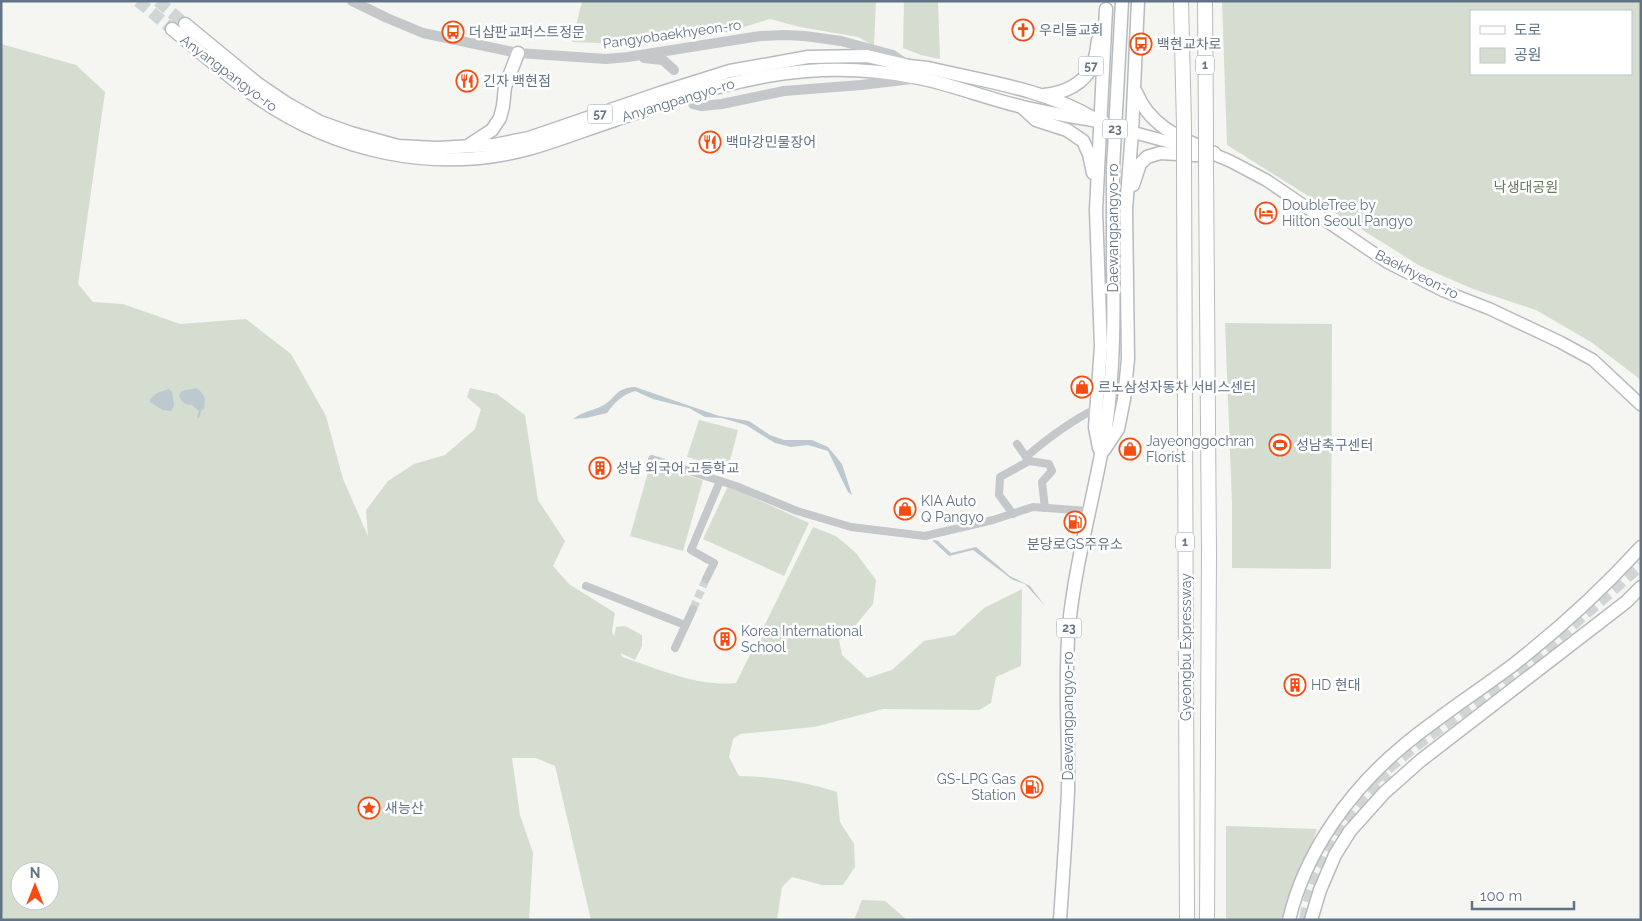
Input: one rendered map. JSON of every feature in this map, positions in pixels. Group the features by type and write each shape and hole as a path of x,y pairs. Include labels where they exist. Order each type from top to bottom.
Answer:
{"highway":[{"name":"Gyeongbu Expressway","path":"1182,1 1187,920"},
{"name":"Gyeongbu Expressway","path":"1205,1 1209,554 1207,920"}],"main road":[{"name":"Daewangpangyo-ro","path":"1060,920 1068,791 1069,626 1073,591 1101,454 1113,360 1113,168 1122,1"},
{"name":"Daewangpangyo-ro","path":"1101,454 1118,429 1124,399 1128,359 1126,209 1132,132 1138,1"},
{"name":"Daewangpangyo-ro","path":"1101,454 1095,427 1101,347 1096,210 1106,5"},
{"name":"57","path":"1042,95 1057,94 1072,87 1084,78 1092,65 1106,5"},
{"name":"Anyangpangyo-ro","path":"185,24 258,84 286,104 320,122 398,146 464,148 529,138 730,71 808,57 867,56 909,66 928,68 1042,95 1073,106 1100,122"},
{"name":"Anyangpangyo-ro","path":"172,29 251,93 280,112 347,144 396,156 438,160 496,155 531,148 734,82 808,71 868,71 920,78 1022,107 1066,117 1100,122 1132,132"},
{"path":"464,148 492,130 500,118 505,87 518,53"},
{"path":"1134,87 1148,115 1176,136 1214,153"},
{"path":"1022,107 1036,120 1067,130 1083,141 1093,172 1096,210"},
{"name":"Baekhyeon-ro","path":"1132,132 1214,153 1266,180 1387,262 1444,291 1490,309 1560,342 1593,360 1641,405"},
{"path":"1126,209 1134,178 1140,164 1147,157 1160,153 1196,155 1214,153"},
{"path":"1288,920 1304,875 1322,841 1337,817 1368,777 1404,745 1554,632 1609,582 1641,548"},
{"path":"1311,920 1320,890 1335,855 1350,832 1384,793 1420,761 1619,608 1641,587"}],"street":[{"name":"Pangyobaekhyeon-ro","path":"352,1 423,33 518,53 606,59 760,36 805,36 841,41 893,55 909,66"},
{"path":"628,57 663,60 674,70 673,58 680,48"},
{"path":"693,104 702,106 722,104 784,91 861,86 920,78"},
{"path":"1013,514 999,495 1000,477 1028,459 1043,442 1078,417 1097,408"},
{"path":"1017,444 1028,459 1049,464 1052,471 1042,482 1045,508"},
{"path":"652,459 720,481 797,511 851,527 924,536 994,520 1033,507 1089,510"},
{"path":"706,579 714,563 690,550 720,481"},
{"path":"586,586 686,625"},
{"path":"675,648 693,609"}],"green space":[{"path":"582,1 876,1 874,46 858,37 800,27 770,19 728,32 689,32 621,44 572,42"},
{"path":"904,1 938,1 940,59 921,55 903,48"},
{"name":"낙생대공원","path":"1222,1 1641,1 1641,380 1591,342 1536,310 1473,289 1420,266 1227,145"},
{"path":"1,44 76,65 105,92 78,284 93,302 123,304 180,324 246,319 291,354 326,416 343,479 368,536 366,510 388,481 414,464 445,455 475,429 481,409 467,397 470,388 497,394 525,415 538,500 565,541 553,566 569,584 615,613 612,631 614,637 616,627 625,626 642,635 642,646 635,660 621,653 622,657 693,680 721,684 736,683 813,527 836,536 856,553 876,580 873,604 855,626 839,640 842,655 867,678 892,670 924,641 955,635 984,608 1022,589 1021,666 996,677 991,703 979,710 883,709 814,727 740,734 733,739 729,757 739,776 789,780 837,792 840,822 854,844 855,867 843,885 822,885 792,877 782,887 777,920 591,920 555,766 536,758 512,758 520,815 533,853 529,920 1,920"},
{"name":"성남축구센터","path":"1225,323 1332,324 1331,569 1232,568 1232,503"},
{"path":"699,420 738,430 728,468 687,457"},
{"path":"650,465 703,480 683,551 630,536"},
{"path":"728,486 809,523 784,576 703,539"},
{"path":"1226,826 1317,829 1312,845 1291,888 1281,920 1226,920"},
{"path":"862,900 885,901 907,920 854,920"}],"shaded area":[{"path":"635,387 719,416 749,421 770,435 784,440 812,440 828,447 842,464 852,495 848,492 828,451 808,445 791,447 775,443 746,425 722,418 705,417 689,408 653,399 635,391 619,399 607,413 573,419 607,403 623,389"},
{"path":"196,388 203,394 205,400 204,409 201,411 199,419 197,417 199,411 192,405 184,403 179,395 182,391"},
{"path":"169,389 172,392 174,406 171,411 163,410 150,402 150,399 157,393"},
{"path":"934,540 938,541 951,553 976,547 1010,576 1030,586 1045,606 1025,584 1013,580 973,550 949,556"}],"tunnel":[{"path":"138,1 172,29"},
{"path":"158,1 185,24"},
{"path":"1374,780 1412,748 1522,669 1641,565"},
{"path":"693,609 706,579"},
{"path":"1305,920 1312,890 1336,841 1366,800 1390,776"}],"place":[{"name":"우리들교회","path":"1023,30"},
{"name":"더샵판교퍼스트정문","path":"453,32"},
{"name":"백현교차로","path":"1141,44"},
{"name":"긴자 백현점","path":"467,81"},
{"name":"백마강민물장어","path":"710,142"},
{"name":"DoubleTree by Hilton Seoul Pangyo","path":"1266,213"},
{"name":"르노삼성자동차 서비스센터","path":"1082,387"},
{"name":"성남축구센터","path":"1280,445"},
{"name":"Jayeonggochran Florist","path":"1130,449"},
{"name":"성남 외국어 고등학교","path":"600,468"},
{"name":"KIA Auto Q Pangyo","path":"905,509"},
{"name":"분당로GS주유소","path":"1075,522"},
{"name":"Korea International School","path":"725,639"},
{"name":"HD 현대","path":"1295,685"},
{"name":"GS-LPG Gas Station","path":"1032,787"},
{"name":"새능산","path":"369,808"}]}
